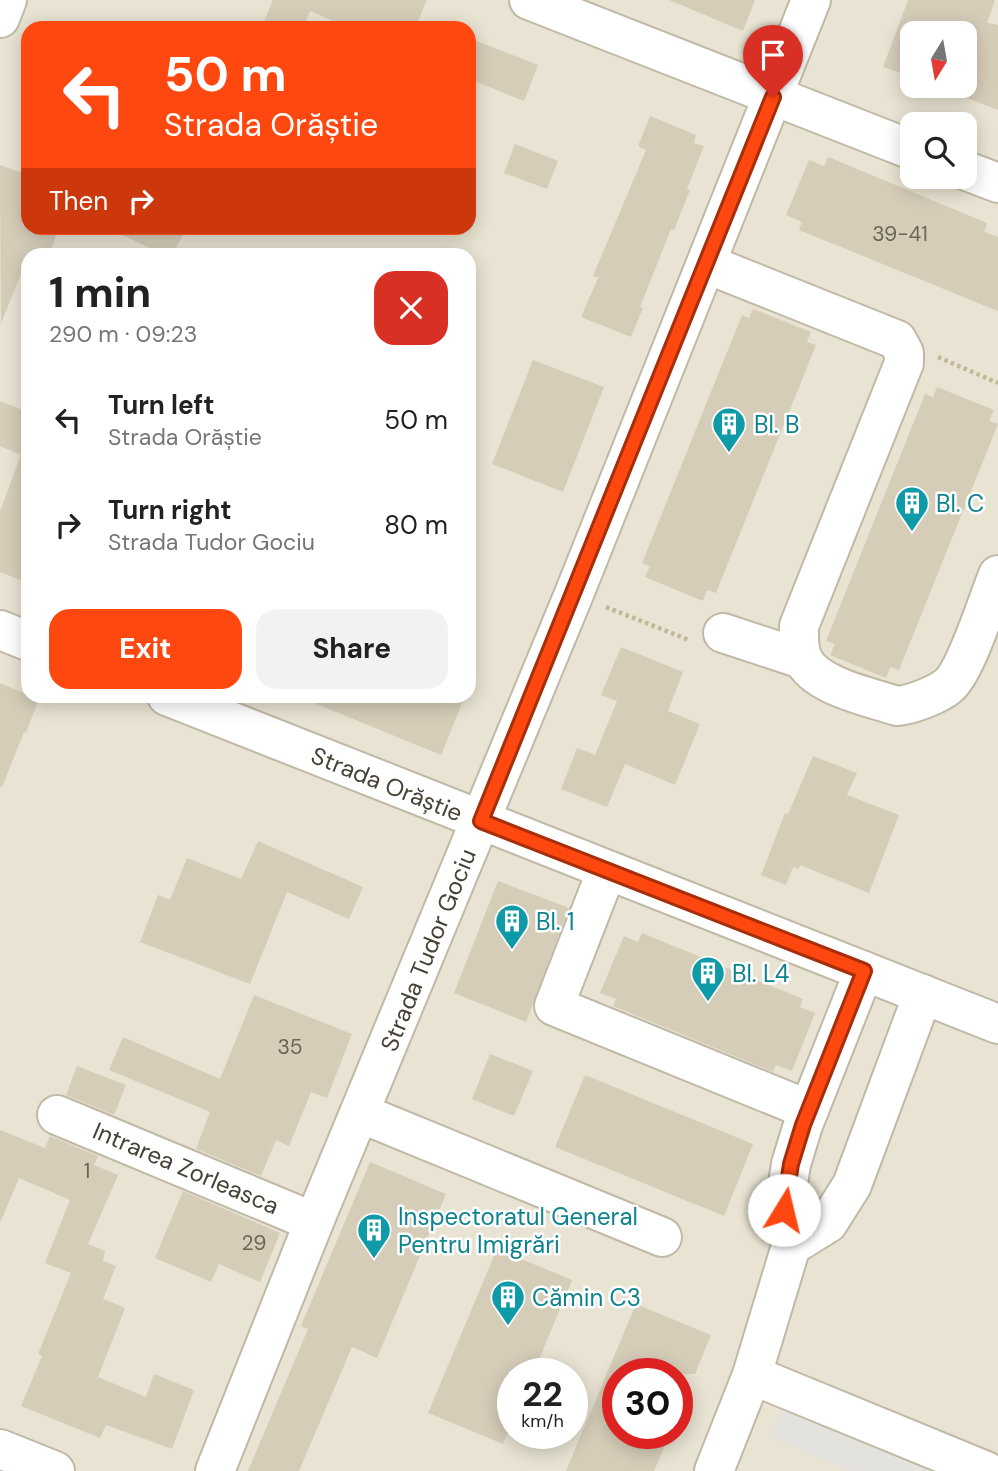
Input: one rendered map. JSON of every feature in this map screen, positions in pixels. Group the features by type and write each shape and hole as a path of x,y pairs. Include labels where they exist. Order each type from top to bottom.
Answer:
{"street":[{"path":"528,0 900,145"},
{"name":"Strada Tudor Gociu","path":"215,1471 314,1222 574,594 811,0"},
{"path":"977,175 998,183"},
{"path":"707,264 897,340 904,353 904,363 799,626 802,659"},
{"path":"723,633 802,659 821,679 897,706 909,705 948,686 960,672 998,575"},
{"path":"0,630 21,638"},
{"name":"Strada Orăștie","path":"185,703 998,1024"},
{"path":"607,870 554,1006 809,1110"},
{"path":"714,1471 752,1375 791,1245 784,1210 791,1164 809,1110 864,971"},
{"path":"791,1245 828,1223 852,1185 923,994"},
{"path":"360,1113 662,1237"},
{"name":"Intrarea Zorleasca","path":"57,1115 314,1222"},
{"path":"752,1375 986,1471"},
{"path":"0,1449 55,1471"}],"path":[{"path":"904,353 928,353 998,383"},
{"path":"574,594 693,642 723,633"}],"shaded area":[{"path":"0,0 998,0 998,1471 0,1471"},
{"path":"784,1401 953,1471 850,1471 769,1437"}],"building":[{"path":"273,0 427,0 418,21 333,21 310,11 306,21 264,21"},
{"path":"669,0 755,0 743,31"},
{"path":"908,0 995,0 987,23 998,25 998,110 967,98 977,98 977,21 900,21"},
{"path":"900,21 900,73 883,67"},
{"path":"476,41 538,65 524,101 476,82"},
{"path":"650,116 696,135 694,143 704,146 687,189 690,190 674,230 671,229 631,337 581,317 598,278 593,276 646,150 638,146"},
{"path":"515,144 558,161 547,189 504,173"},
{"path":"828,157 987,223 984,232 998,237 998,311 799,230 802,222 786,215 809,160 824,166"},
{"path":"0,165 21,172 21,235 56,235 52,248 21,248 21,274 1,324"},
{"path":"122,235 182,235 176,248 149,248"},
{"name":"Bl. B","path":"753,309 811,332 807,342 816,345 716,593 707,590 703,601 645,577 650,566 642,563 742,315 749,318"},
{"path":"533,360 604,387 563,492 492,464"},
{"name":"Bl. C","path":"937,387 994,410 989,421 998,424 899,670 890,667 886,678 830,655 835,644 826,641 925,394 933,397"},
{"path":"0,401 21,409 21,455 0,446"},
{"path":"21,455 21,580 0,572 0,511"},
{"path":"621,647 683,672 668,711 700,724 675,785 625,764 607,807 561,789 577,748 595,755 617,701 601,695"},
{"path":"0,683 21,692 21,703 37,703 0,787"},
{"path":"314,703 462,703 441,755"},
{"path":"813,756 857,773 847,795 899,815 869,893 800,865 799,869 793,867 786,885 761,875 785,813 788,814"},
{"path":"258,841 363,887 349,919 287,892 250,984 140,942 158,895 170,900 187,858 241,879"},
{"name":"Bl. 1","path":"498,881 569,908 526,1022 454,993"},
{"name":"Bl. L4","path":"642,933 803,999 800,1007 815,1013 792,1071 776,1065 773,1072 613,1006 616,999 600,993 624,936 638,942"},
{"path":"254,995 352,1034 327,1098 311,1092 289,1146 276,1140 261,1176 196,1149 210,1112 109,1070 123,1037 220,1079"},
{"path":"490,1054 533,1071 514,1116 472,1099"},
{"path":"77,1066 126,1085 114,1115 66,1095"},
{"path":"585,1075 753,1144 724,1216 555,1147"},
{"path":"0,1130 45,1148 50,1136 98,1156 94,1165 118,1175 88,1244 105,1251 103,1261 116,1266 103,1299 125,1308 98,1377 146,1397 154,1374 194,1390 172,1449 106,1425 100,1438 21,1406 42,1356 38,1354 71,1273 45,1263 70,1200 19,1178 0,1223"},
{"name":"Inspectoratul General Pentru Imigrări","path":"370,1162 446,1194 377,1358 352,1347 299,1471 248,1471 308,1329 301,1326"},
{"path":"183,1191 280,1233 260,1282 219,1264 211,1282 155,1258"},
{"name":"Cămin C3","path":"497,1249 572,1280 540,1358 497,1358 497,1442 428,1413"},
{"path":"636,1304 711,1335 695,1374 693,1358 613,1358"},
{"path":"602,1385 602,1449 663,1449 654,1471 566,1471 575,1449 588,1449 588,1419"}],"place":[{"name":"Bl. B","path":"729,454"},
{"name":"Bl. C","path":"912,533"},
{"name":"Bl. 1","path":"512,951"},
{"name":"Bl. L4","path":"708,1003"},
{"name":"Inspectoratul General Pentru Imigrări","path":"374,1260"},
{"name":"Cămin C3","path":"508,1327"}],"route":[{"path":"773,97 481,821 864,971 803,1125 791,1164 784,1210"}]}
